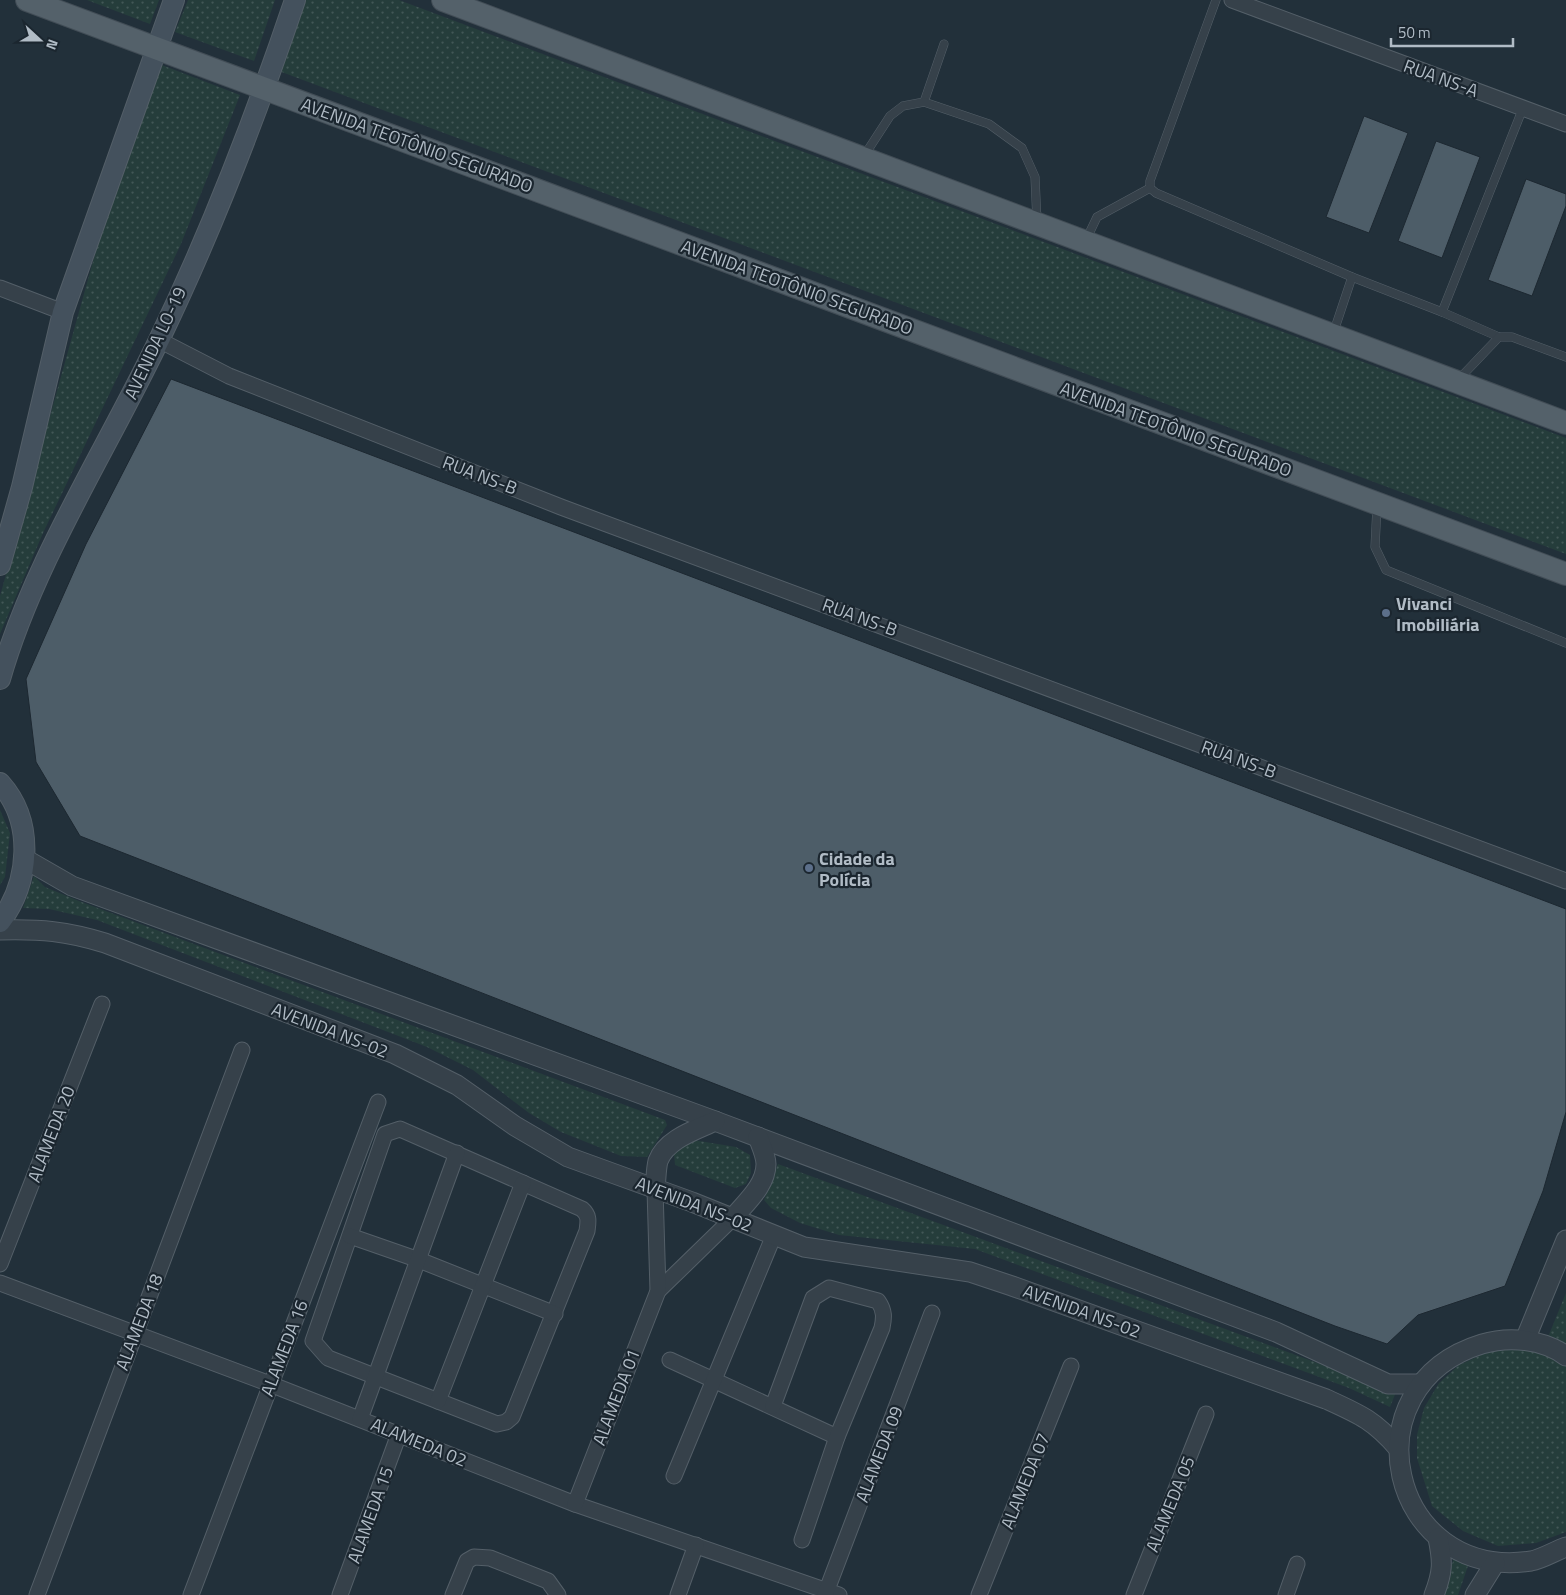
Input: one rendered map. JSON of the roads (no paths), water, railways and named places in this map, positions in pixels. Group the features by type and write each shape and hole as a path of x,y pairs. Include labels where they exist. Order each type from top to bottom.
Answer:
{"main road":[{"name":"AVENIDA TEOTÔNIO SEGURADO","path":"27,0 1566,574"},
{"path":"0,565 22,487 64,312 155,48 174,0"},
{"name":"AVENIDA LO-19","path":"0,678 23,616 47,560 159,340 223,194 265,89 294,0"},
{"path":"443,0 1566,423"},
{"path":"0,783 7,791 22,823 25,859 20,884 10,908 0,922"}],"street":[{"name":"RUA NS-A","path":"1232,0 1566,124"},
{"path":"0,288 64,312"},
{"name":"RUA NS-B","path":"159,340 228,376 552,504 1566,881"},
{"path":"25,859 72,886 715,1121 1276,1332 1388,1384 1420,1384"},
{"name":"AVENIDA NS-02","path":"0,930 49,929 75,933 395,1054 457,1085 515,1126 568,1157 804,1247 970,1272 1004,1283 1326,1400 1368,1418 1384,1431 1398,1448"},
{"name":"ALAMEDA 20","path":"0,1264 102,1004"},
{"name":"ALAMEDA 18","path":"38,1595 242,1050"},
{"name":"ALAMEDA 16","path":"190,1595 378,1102"},
{"path":"655,1189 658,1162 664,1150 676,1140 715,1121"},
{"path":"400,1129 457,1153 587,1214 589,1220 555,1314 512,1417 506,1422 498,1424 328,1358 313,1341 385,1134 400,1129"},
{"path":"732,1218 756,1190 764,1176 766,1163 758,1137"},
{"path":"360,1419 457,1153"},
{"path":"438,1401 523,1183"},
{"name":"ALAMEDA 01","path":"575,1504 658,1291 655,1189"},
{"name":"ALAMEDA 01","path":"658,1291 732,1218"},
{"path":"674,1476 712,1380 774,1235"},
{"path":"350,1236 419,1260 555,1314"},
{"path":"1525,1340 1566,1240"},
{"name":"ALAMEDA 02","path":"0,1283 135,1332 575,1504 830,1593"},
{"path":"773,1406 813,1298 829,1288 878,1302 883,1308 882,1328 837,1437 802,1540"},
{"name":"ALAMEDA 09","path":"830,1593 932,1313"},
{"path":"1566,1356 1541,1344 1525,1340 1491,1341 1464,1349 1440,1364 1420,1384 1404,1418 1398,1448 1400,1473 1407,1498 1420,1519 1438,1538 1464,1554 1495,1562 1532,1561 1566,1547"},
{"path":"670,1360 837,1437"},
{"name":"ALAMEDA 07","path":"979,1595 1071,1366"},
{"name":"ALAMEDA 05","path":"1134,1595 1206,1414"},
{"name":"ALAMEDA 15","path":"340,1595 399,1434"},
{"path":"1434,1595 1441,1578 1443,1562 1438,1538"},
{"path":"678,1595 696,1545"},
{"path":"453,1595 467,1561 480,1556 548,1581 558,1595"},
{"path":"1475,1595 1495,1562"},
{"path":"1286,1595 1297,1564"}],"lane":[{"path":"1150,188 1150,181 1216,0"},
{"path":"924,102 944,44"},
{"path":"862,158 890,116 904,106 924,102 989,124 1022,148 1035,177 1037,224"},
{"path":"1442,312 1522,108"},
{"path":"1085,242 1097,217 1150,188"},
{"path":"1150,188 1156,193 1352,277 1442,312 1499,338 1512,337 1566,357"},
{"path":"1332,336 1352,277"},
{"path":"1457,382 1499,338"},
{"path":"1377,504 1375,547 1386,570 1566,643"}],"place":[{"name":"Vivanci Imobiliária","path":"1386,613"},
{"name":"Cidade da Polícia","path":"809,868"}]}
